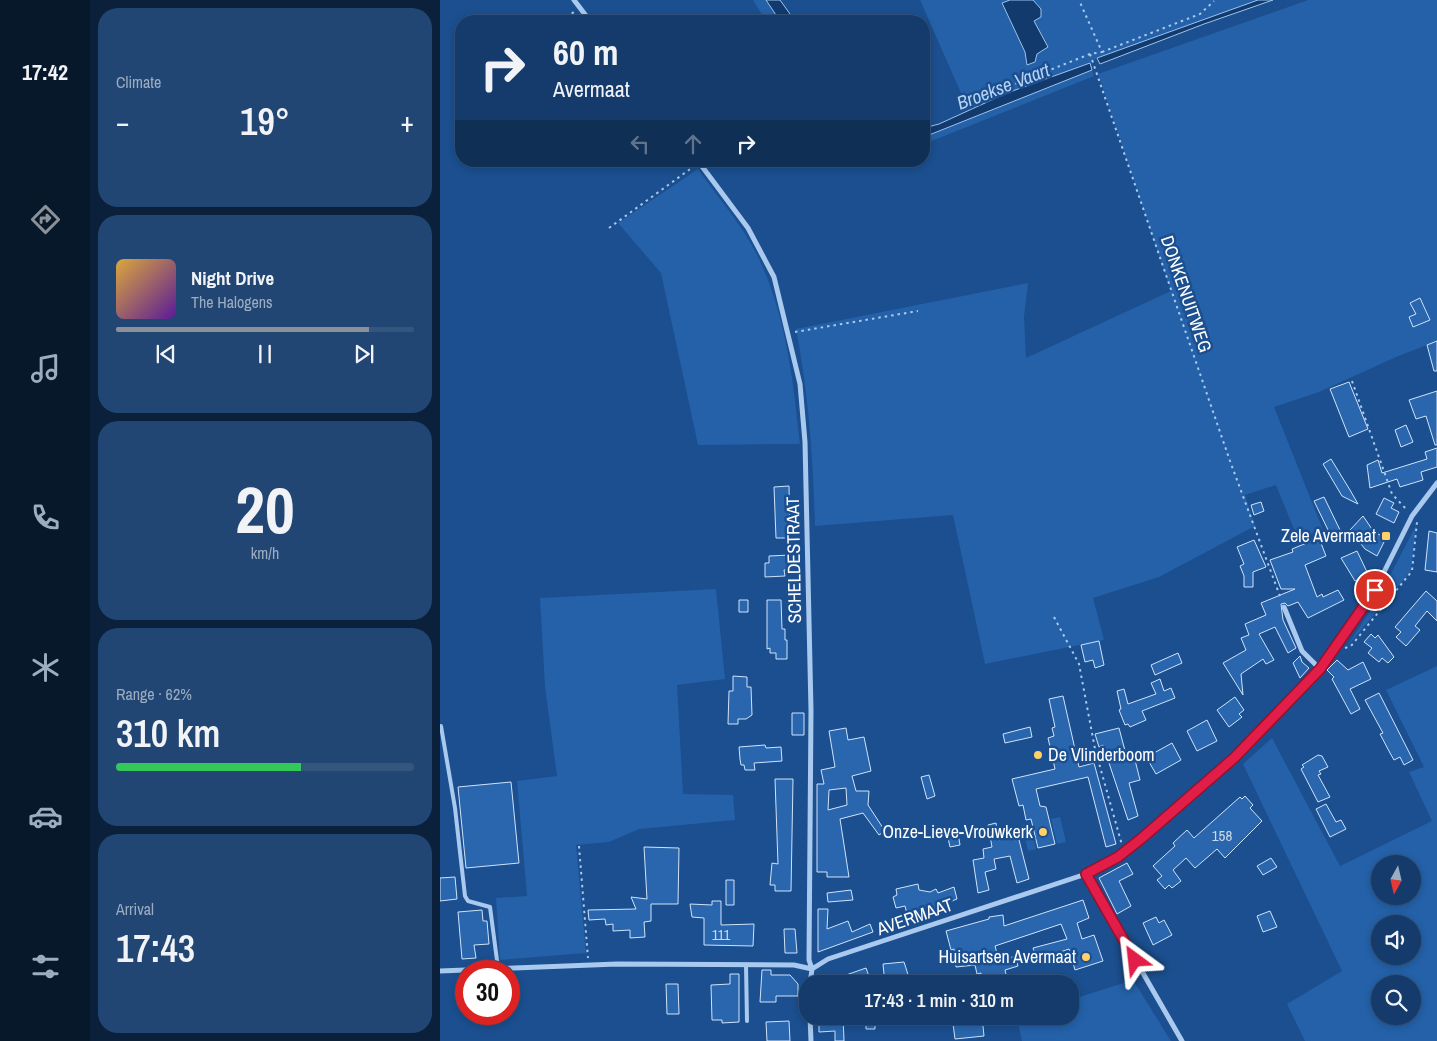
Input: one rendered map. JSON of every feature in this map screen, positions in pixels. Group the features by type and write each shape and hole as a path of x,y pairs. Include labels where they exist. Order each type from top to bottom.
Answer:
{"street":[{"path":"574,0 585,15"},
{"name":"SCHELDESTRAAT","path":"703,167 763,253 774,277 790,333 800,384 805,442 811,710 811,975"},
{"name":"AVERMAAT","path":"812,969 828,959 1086,874 1124,852 1234,758 1320,669 1334,652 1375,590 1413,515 1437,483"},
{"path":"1284,607 1302,651 1320,669"},
{"path":"1086,874 1182,1041"},
{"path":"520,967 589,965 794,965 812,969"},
{"path":"440,971 455,970"},
{"path":"810,1025 811,1041"}],"lane":[{"path":"441,726 455,808 465,896 468,901 490,906 497,960"},
{"path":"746,965 746,1021"}],"path":[{"path":"1079,0 1102,52"},
{"path":"967,103 1090,54 1102,52 1200,14 1214,1"},
{"path":"570,15 580,8"},
{"name":"DONKENUITWEG","path":"1090,54 1230,461 1284,607"},
{"path":"609,228 692,167"},
{"path":"790,333 918,312"},
{"path":"1334,652 1351,646 1412,571 1419,524 1413,515 1392,494 1352,381"},
{"path":"1054,617 1079,664 1092,740 1124,852"},
{"path":"579,846 589,965"}],"shaded area":[{"path":"753,0 766,0 776,15 762,15"},
{"path":"766,0 780,0 791,15 776,15"},
{"path":"920,0 1010,0 1002,4 1025,52 1027,65 1034,20 1041,9 1033,0 1258,0 1097,58 1090,63 968,109 930,23 930,15 927,15"},
{"path":"1010,0 1033,0 1041,9 1041,17 1034,21 1048,47 1037,54 1035,62 1027,65 1025,52 1002,3"},
{"path":"1258,0 1273,0 1100,64 1097,58"},
{"path":"1308,0 1437,0 1437,341 1396,357 1319,392 1274,407 1323,530 1298,539 1276,485 1245,495 1255,526 1159,577 1093,598 1104,640 985,664 953,515 815,526 810,428 796,329 1028,283 1024,317 1026,358 1171,291 1098,74"},
{"path":"1090,63 1092,70 930,135 930,126 1007,93"},
{"path":"1092,70 1094,76 930,142 930,135"},
{"path":"698,169 747,237 769,283 777,306 788,351 800,444 698,445 661,273 618,223"},
{"path":"1416,525 1411,571 1345,649 1378,599"},
{"path":"716,589 725,679 677,685 683,794 733,795 735,820 639,829 609,842 576,845 586,953 500,960 496,898 527,896 517,781 557,776 545,687 540,598"},
{"path":"1437,666 1437,1041 1305,1041 1287,1004 1342,971 1243,764 1272,738 1340,866 1432,821 1409,772 1424,767 1386,690"},
{"path":"1060,817 1066,842 1057,844 1051,819"},
{"path":"1030,823 1036,849 1028,851 1022,825"},
{"path":"1133,980 1171,1041 1022,1041 1019,1025 1079,1025 1079,997"}],"building":[{"path":"1420,298 1430,320 1413,327 1409,317 1416,314 1410,303"},
{"path":"1437,341 1437,371 1434,371 1427,345"},
{"path":"1349,382 1368,429 1349,437 1330,389"},
{"path":"1437,391 1437,445 1435,445 1426,416 1416,419 1409,400"},
{"path":"1406,425 1413,442 1401,447 1395,430"},
{"path":"1437,448 1437,467 1421,472 1423,480 1400,487 1397,479 1370,488 1367,465 1378,460 1382,473 1427,459 1425,452"},
{"path":"1331,459 1358,504 1342,496 1323,464"},
{"path":"789,486 790,538 776,538 774,487"},
{"path":"1324,497 1341,532 1331,536 1314,501"},
{"path":"1384,498 1394,503 1391,508 1399,512 1394,523 1376,514"},
{"path":"1261,502 1264,511 1254,515 1251,505"},
{"path":"1363,516 1374,532 1386,538 1377,556 1365,549 1350,530"},
{"path":"1429,531 1437,533 1437,572 1425,570"},
{"path":"1319,538 1326,556 1305,565 1317,597 1322,594 1323,597 1338,590 1344,600 1308,618 1298,602 1288,606 1285,603 1281,604 1283,620 1296,648 1288,653 1275,627 1259,634 1274,660 1266,664 1263,659 1241,674 1243,695 1223,663 1246,650 1241,638 1249,635 1245,624 1266,615 1261,603 1295,589 1281,589 1270,560 1293,552 1292,549"},
{"path":"1254,540 1266,567 1253,572 1253,587 1244,587 1244,576 1240,566 1244,564 1237,547"},
{"path":"1357,551 1368,574 1355,581 1341,558"},
{"path":"791,555 791,569 784,570 785,576 765,577 765,563 769,563 769,556"},
{"path":"1426,591 1437,601 1437,621 1427,611 1415,626 1420,630 1406,646 1396,637 1401,632 1395,627"},
{"path":"739,600 748,600 748,612 739,612"},
{"path":"767,600 781,600 782,629 785,629 785,640 787,640 787,659 776,659 776,653 770,653 770,648 767,649"},
{"path":"1371,634 1375,638 1378,635 1394,657 1388,663 1382,658 1379,662 1368,653 1372,648 1364,642"},
{"path":"1099,641 1104,665 1095,668 1093,660 1085,662 1081,645"},
{"path":"1178,653 1182,663 1155,675 1151,665"},
{"path":"1300,656 1302,662 1309,668 1300,678 1293,663"},
{"path":"1337,660 1348,670 1363,662 1371,679 1350,689 1360,709 1351,714 1332,679 1334,677 1327,670"},
{"path":"733,676 747,677 747,687 751,687 752,715 746,719 738,719 738,724 728,724 729,691 733,691"},
{"path":"1160,679 1164,691 1171,688 1175,698 1142,711 1146,720 1130,727 1128,724 1125,725 1119,710 1121,709 1117,691 1124,689 1128,704 1156,694 1151,683"},
{"path":"1379,693 1413,760 1404,765 1400,757 1394,760 1380,734 1383,733 1365,700"},
{"path":"1063,696 1079,767 1094,763 1116,844 1106,847 1088,777 1036,789 1040,806 1046,807 1055,844 1038,848 1031,819 1026,820 1023,805 1019,806 1012,779 1055,769 1048,738 1054,736 1052,728 1055,727 1049,699"},
{"path":"1235,697 1244,710 1239,714 1242,717 1229,727 1217,710"},
{"path":"792,713 804,713 804,735 792,735"},
{"path":"1207,720 1217,741 1197,751 1187,731"},
{"path":"1030,727 1032,737 1005,743 1003,734"},
{"path":"846,728 848,740 864,737 871,771 852,776 856,791 869,791 868,805 885,831 879,835 863,813 840,819 849,877 827,877 827,872 817,872 817,784 824,784 821,770 835,767 829,731","holes":["846,788 847,805 828,810 829,790"]},
{"path":"1119,728 1128,762 1135,760 1140,780 1129,783 1138,816 1128,820 1103,745 1099,747 1095,734"},
{"path":"1172,743 1181,760 1156,774 1145,755 1153,751 1154,753"},
{"path":"765,745 766,748 781,747 782,761 754,763 755,770 745,770 744,765 741,765 739,747"},
{"path":"1318,755 1322,756 1328,767 1319,771 1321,774 1318,775 1330,797 1318,802 1301,769 1304,767 1302,765"},
{"path":"929,775 935,796 927,799 921,777"},
{"path":"775,779 793,779 791,891 775,891 775,885 770,885 772,863 778,864"},
{"path":"511,782 519,863 466,868 458,787"},
{"path":"1245,796 1253,805 1250,808 1262,821 1225,858 1217,849 1195,868 1186,858 1173,870 1181,881 1172,888 1169,885 1165,889 1157,880 1162,876 1153,866 1175,846 1173,843 1187,830 1194,838 1240,797 1242,799"},
{"path":"1326,804 1336,822 1341,820 1346,829 1330,837 1316,809"},
{"path":"996,823 999,840 1018,836 1029,879 1017,883 1010,856 994,859 996,869 985,872 989,890 978,893 973,860 984,858 983,849 992,847 988,825"},
{"path":"957,827 960,845 950,847 946,829"},
{"path":"644,847 679,848 678,904 651,904 651,921 644,922 645,937 630,938 630,930 613,931 613,924 606,925 605,919 589,920 588,910 636,909 631,897 647,899"},
{"path":"1271,858 1277,867 1263,875 1257,866"},
{"path":"1127,863 1133,874 1119,881 1131,906 1117,914 1099,878"},
{"path":"455,877 457,899 440,901 440,878"},
{"path":"726,880 734,880 734,905 726,905"},
{"path":"918,884 919,890 930,892 936,889 938,893 954,887 957,899 908,918 905,906 896,908 893,897 897,895 896,889"},
{"path":"851,890 853,900 828,902 827,893"},
{"path":"1083,900 1089,918 1077,923 1082,939 1094,935 1103,961 1075,970 1069,949 1037,960 1033,948 1067,939 1061,924 995,946 998,957 1006,955 1006,959 1015,956 1018,966 1005,970 1006,975 977,974 975,965 956,967 954,949 951,950 946,931 989,919 989,917 1003,915 1004,926"},
{"path":"712,901 721,901 721,925 754,924 753,946 704,945 704,918 692,917 690,904 712,905"},
{"path":"818,909 828,909 827,929 848,921 852,932 870,924 873,932 818,952"},
{"path":"482,910 483,921 487,921 489,944 474,945 476,958 462,959 458,912"},
{"path":"1270,911 1277,927 1263,932 1257,916"},
{"path":"1156,917 1159,923 1164,920 1172,935 1153,945 1143,923"},
{"path":"784,929 795,929 797,953 785,953"},
{"path":"904,962 908,975 884,975 883,964"},
{"path":"866,968 869,975 846,975"},
{"path":"762,970 771,970 771,975 790,975 798,984 798,996 776,996 776,1002 760,1002"},
{"path":"730,974 739,974 739,1022 722,1023 722,1020 712,1020 711,985 730,984"},
{"path":"666,984 678,984 679,1014 667,1014"},
{"path":"789,1021 790,1041 767,1041 766,1022"},
{"path":"819,1025 843,1025 844,1041 835,1041 835,1031 819,1032"},
{"path":"866,1025 875,1025 875,1029 866,1029"},
{"path":"953,1025 983,1025 984,1036 955,1039"}],"place":[{"name":"Zele Avermaat","path":"1386,536"},
{"name":"De Vlinderboom","path":"1038,755"},
{"name":"Onze-Lieve-Vrouwkerk","path":"1043,832"},
{"name":"Huisartsen Avermaat","path":"1086,957"}],"route":[{"path":"1135,960 1086,874 1118,857 1234,758 1320,669 1334,652 1375,590"}],"water label":[{"name":"Broekse Vaart","path":"1003,86"}]}
